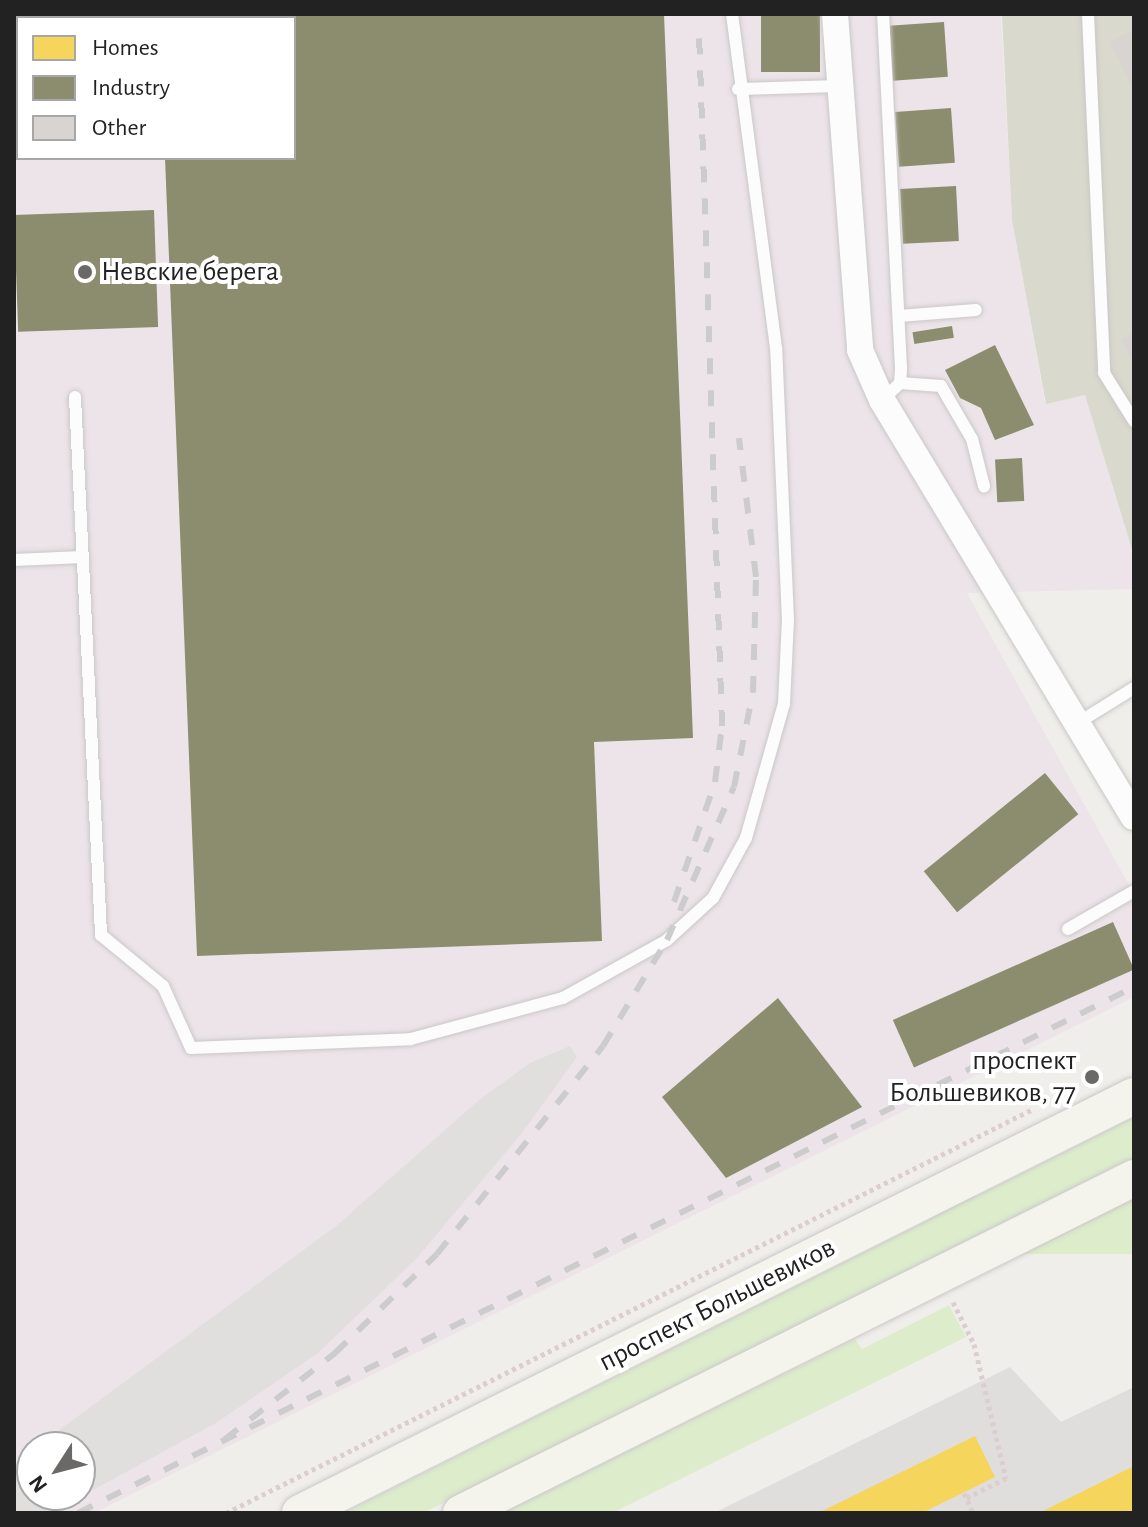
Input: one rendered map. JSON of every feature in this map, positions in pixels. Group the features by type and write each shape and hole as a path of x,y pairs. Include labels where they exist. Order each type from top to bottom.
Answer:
{"main road":[{"name":"проспект Большевиков","path":"300,1513 1134,1096"},
{"path":"461,1513 1134,1178"}],"street":[{"path":"835,14 860,350 891,392 1076,724 1134,817"}],"lane":[{"path":"75,397 101,935 163,986 191,1048 411,1039 563,998 667,940 713,898 746,838 784,704 788,620 776,348 738,89 732,14"},
{"path":"883,14 899,316 891,392 941,386 972,439 984,486"},
{"path":"1088,14 1104,373 1134,421"},
{"path":"738,89 840,86"},
{"path":"899,316 976,310"},
{"path":"14,560 82,557"},
{"path":"1076,724 1134,688"},
{"path":"1068,929 1134,891"}],"path":[{"path":"226,1513 1009,1115 1050,1105"},
{"path":"973,1513 965,1495 1006,1478 974,1344"}],"shaded area":[{"path":"14,14 1001,14 1012,220 1045,403 1085,394 1134,556 1134,589 967,593 1134,894 1134,997 94,1513 14,1513"},
{"path":"1002,14 1134,14 1134,556 1085,395 1046,404 1012,220"},
{"path":"570,1046 577,1057 522,1133 416,1259 318,1353 216,1423 96,1488 96,1431 58,1431 336,1226 479,1100 530,1063"},
{"path":"1010,1367 1061,1422 1134,1387 1134,1513 714,1513"},
{"path":"16,1462 16,1511 55,1511 14,1513"}],"green space":[{"path":"1134,1117 1134,1160 423,1513 344,1513"},
{"path":"930,1196 1134,1196 1134,1254 930,1254"},
{"path":"949,1305 966,1337 612,1513 502,1513 855,1339 862,1349"}],"building: Homes":[{"path":"975,1436 995,1477 922,1513 818,1513"},
{"path":"1134,1466 1134,1513 1039,1513"}],"building: Industry":[{"path":"160,14 664,14 693,738 594,742 602,941 197,956 165,160 296,160 296,16"},
{"path":"761,14 820,14 820,72 761,72"},
{"path":"944,22 948,77 893,81 889,26"},
{"path":"951,108 955,163 899,167 895,112"},
{"path":"956,186 959,241 903,244 900,189"},
{"name":"Невские берега","path":"154,210 158,327 18,332 14,215"},
{"path":"952,326 954,338 914,344 912,332"},
{"path":"995,345 1034,425 995,440 981,408 960,398 945,370"},
{"path":"1022,458 1024,501 997,502 995,459"},
{"path":"1045,773 1078,814 957,912 924,871"},
{"path":"1113,922 1134,970 914,1068 893,1020"},
{"path":"778,998 862,1107 726,1178 662,1097"}],"building: Other":[{"path":"1134,30 1134,91 1110,42"},
{"path":"1134,333 1134,366 1121,339"}],"railway":[{"path":"674,902 715,782 722,726 699,31"},
{"path":"225,1439 335,1353 437,1254 603,1046 667,940 734,787 753,692 756,577 739,438"},
{"path":"78,1513 1134,987"}],"place":[{"name":"Невские берега","path":"85,272"},
{"name":"проспект Большевиков, 77","path":"1092,1077"}]}
